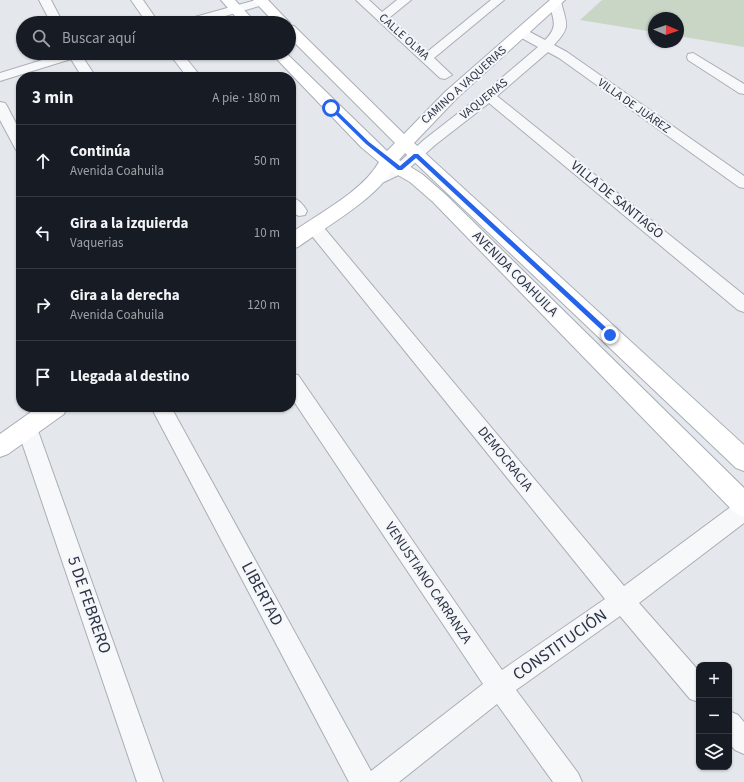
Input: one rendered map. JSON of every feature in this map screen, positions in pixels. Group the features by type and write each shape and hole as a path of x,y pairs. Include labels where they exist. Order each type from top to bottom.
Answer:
{"street":[{"path":"45,0 53,16"},
{"path":"137,0 148,16"},
{"name":"CALLE OLMA","path":"362,0 445,76"},
{"path":"382,17 405,0"},
{"path":"427,58 498,0"},
{"path":"205,16 232,5 261,1 276,16"},
{"name":"CAMINO A VAQUERIAS","path":"314,227 366,190 394,165 410,149 451,95 557,1"},
{"name":"VAQUERIAS","path":"410,149 489,96 546,46 559,32 561,26 557,1"},
{"path":"232,5 242,16"},
{"name":"VILLA DE JUÁREZ","path":"522,33 563,55 744,183"},
{"name":"AVENIDA COAHUILA","path":"296,36 410,149 744,460"},
{"path":"693,57 744,90"},
{"path":"0,77 53,60"},
{"path":"79,60 86,72"},
{"path":"181,60 190,72"},
{"name":"AVENIDA COAHUILA","path":"285,60 352,130 394,165 416,178 439,198 744,505"},
{"name":"VILLA DE SANTIAGO","path":"489,96 744,304"},
{"path":"0,106 16,137"},
{"path":"296,239 314,227"},
{"name":"DEMOCRACIA","path":"314,227 622,601 696,687"},
{"name":"VENUSTIANO CARRANZA","path":"296,388 499,687 569,782"},
{"path":"0,447 49,412"},
{"name":"LIBERTAD","path":"164,412 363,782"},
{"name":"5 DE FEBRERO","path":"27,428 150,782"},
{"name":"CONSTITUCIÓN","path":"378,782 499,687 622,601 744,510"},
{"path":"732,727 744,741"}],"green space":[{"path":"602,0 744,0 744,47 684,37 684,12 648,12 648,31 580,20"}],"route":[{"path":"331,108 352,130 388,161 400,169 416,155 610,335"}]}
